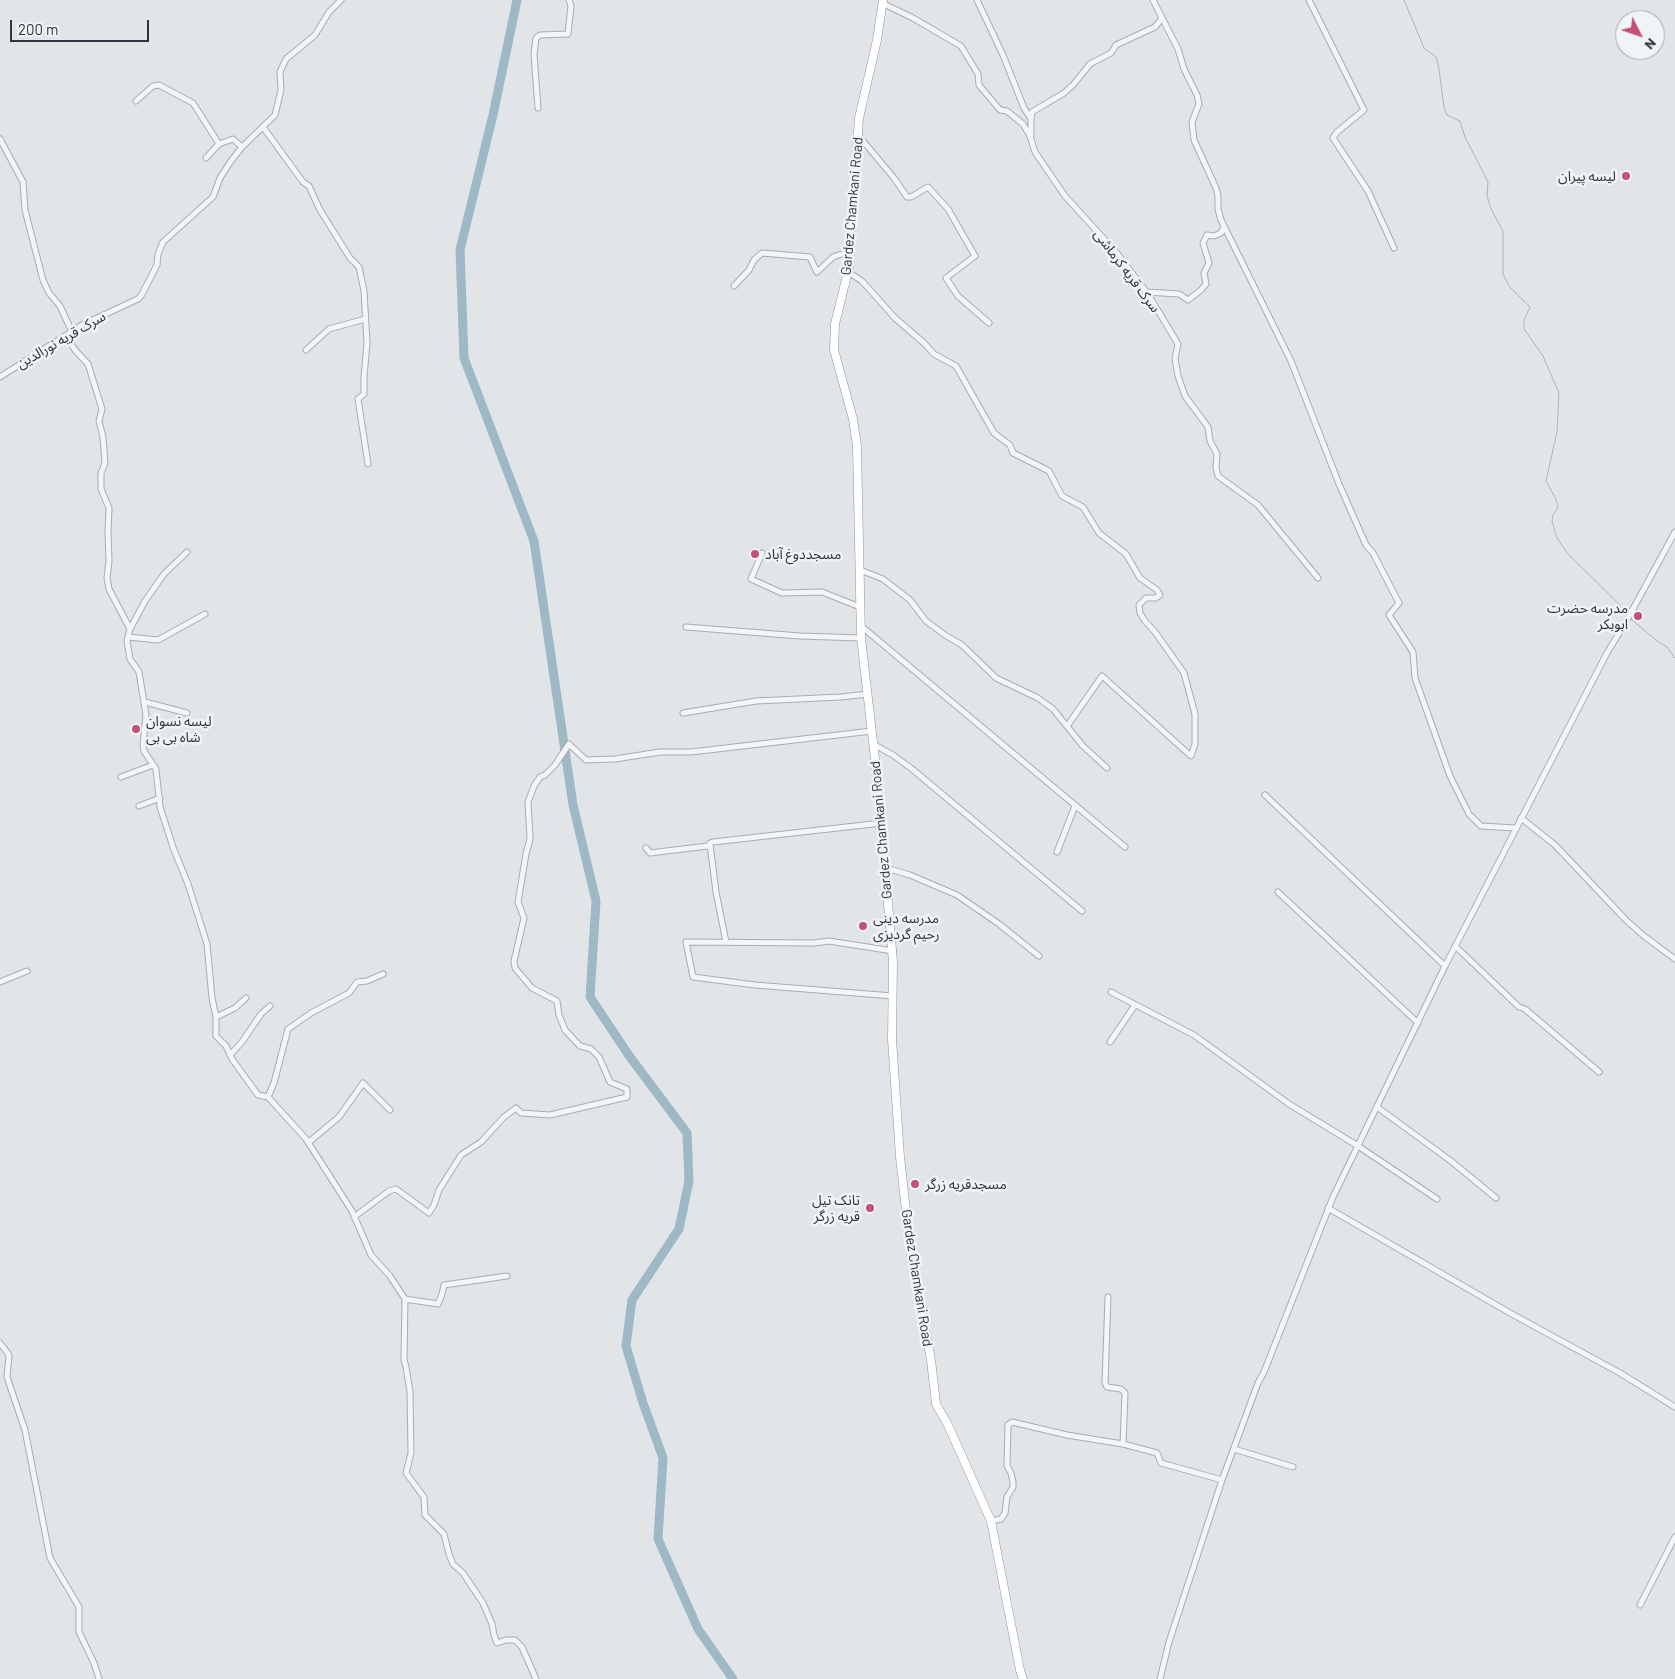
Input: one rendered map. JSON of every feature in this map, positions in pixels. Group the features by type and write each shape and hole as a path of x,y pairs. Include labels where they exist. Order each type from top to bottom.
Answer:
{"highway":[{"name":"Gardez Chamkani Road","path":"882,2 877,40 859,118 848,272 834,324 834,350 853,419 857,446 861,638 886,868 892,951 892,1039 900,1157 912,1255 931,1360 936,1404 948,1425 991,1521 1023,1679"}],"street":[{"name":"سرک قریه نورالدین","path":"0,377 82,325 141,296 157,265 158,254 163,242 213,197 220,178 242,147 275,115 280,100 280,72 286,59 315,35 329,12 341,0"},
{"path":"538,108 534,54 536,38 540,35 568,34 571,6 569,0"},
{"path":"977,0 1003,55 1024,108 1031,119"},
{"path":"1153,0 1178,49 1184,69 1197,95 1198,104 1192,122 1194,140 1216,188 1218,209 1224,226 1291,361 1339,484 1366,545 1373,553 1399,603 1389,615 1413,652 1415,678 1450,776 1469,814 1482,826 1516,828"},
{"path":"1309,0 1364,110 1333,138 1368,192 1394,248"},
{"name":"سرک قریه کرماشی","path":"882,2 961,46 978,74 979,84 1000,110 1006,111 1023,124 1030,136 1035,152 1065,196 1116,252 1146,292 1178,344 1176,359 1178,376 1185,396 1208,427 1210,441 1217,454 1216,468 1218,476 1258,505 1318,578"},
{"path":"1030,136 1032,112 1064,93 1090,64 1111,53 1116,45 1155,27 1162,18"},
{"path":"136,101 153,86 159,85 193,103 219,144"},
{"path":"263,127 303,182 309,186 320,210 350,258 359,267 364,291 367,344 364,394 358,399 368,464"},
{"path":"858,134 907,197 911,197 928,187 948,209 974,256 946,278 958,296 989,323"},
{"path":"0,139 23,182 25,210 43,280 49,293 60,306 72,332"},
{"path":"206,158 219,144 233,139 242,147"},
{"path":"1146,292 1179,294 1188,300 1201,290 1206,284 1204,274 1209,263 1203,243 1208,235 1214,236 1221,233 1224,226"},
{"path":"734,286 749,270 754,260 762,253 810,257 817,272 833,257 850,251"},
{"path":"848,272 862,281 895,318 934,354 956,366 994,433 1010,445 1013,453 1049,470 1062,496 1083,507 1100,533 1126,554 1140,578 1157,590 1160,595 1156,598 1146,598 1138,604 1144,621 1156,632 1184,673 1195,714 1195,744 1191,756 1102,676 1068,725"},
{"path":"306,350 329,329 365,319"},
{"path":"66,336 75,350 88,364 102,409 99,421 103,437 105,463 101,489 109,508 109,561 107,578 109,589 130,629"},
{"path":"1160,1679 1168,1642 1222,1480 1258,1383 1328,1208 1455,946 1607,653 1632,612 1675,532"},
{"path":"188,552 164,574 130,629 127,642 130,659 139,672 145,702 144,751 156,769 160,807 207,944 212,998 216,1017 216,1036 226,1046 230,1055 258,1095 268,1097 309,1142 354,1217 371,1256 390,1276 405,1299 404,1360 410,1392 411,1453 406,1474 424,1497 424,1515 444,1534 453,1564 462,1573 482,1603 492,1624 497,1643 515,1640 522,1647 536,1679"},
{"path":"762,553 751,579 782,593 822,592 860,607"},
{"path":"860,570 883,579 910,600 926,621 945,636 962,645 996,678 1038,698 1053,709 1068,725 1083,746 1107,768"},
{"path":"128,637 158,640 205,614"},
{"path":"861,626 1125,847"},
{"path":"686,627 800,636 861,638"},
{"path":"683,713 756,702 841,698 868,694"},
{"path":"145,702 187,713"},
{"path":"354,1217 390,1190 396,1189 429,1213 439,1190 462,1155 481,1142 504,1117 516,1108 521,1113 550,1115 627,1097 627,1089 610,1082 599,1057 591,1049 580,1046 564,1030 557,1002 532,988 515,968 514,961 524,918 518,902 530,839 528,802 537,782 556,766 569,744 586,760 615,759 660,752 691,752 872,730"},
{"path":"873,744 893,755 912,770 1082,911"},
{"path":"121,776 153,765"},
{"path":"1265,794 1445,966"},
{"path":"139,806 160,798"},
{"path":"1057,852 1076,806"},
{"path":"1521,818 1555,845 1626,920 1644,936 1675,958"},
{"path":"646,848 650,853 882,823"},
{"path":"710,844 716,892 726,942"},
{"path":"886,868 948,890 999,924 1039,956"},
{"path":"1278,892 1418,1022"},
{"path":"892,951 828,941 814,943 686,942 693,977 754,985 893,996"},
{"path":"1455,946 1519,1007 1599,1072"},
{"path":"0,982 27,971"},
{"path":"268,1097 274,1083 288,1029 311,1013 349,993 357,982 367,981 383,974"},
{"path":"1111,992 1194,1035 1289,1104 1358,1146 1437,1199"},
{"path":"216,1017 235,1008 246,998"},
{"path":"1110,1042 1134,1005"},
{"path":"230,1055 242,1042 261,1014 270,1006"},
{"path":"309,1142 340,1117 363,1083 390,1110"},
{"path":"1377,1107 1452,1161 1496,1198"},
{"path":"1328,1208 1510,1313 1620,1373 1675,1408"},
{"path":"405,1299 438,1304 444,1284 507,1276"},
{"path":"1108,1297 1105,1383 1107,1386 1122,1390 1125,1393 1123,1444"},
{"path":"0,1343 9,1355 7,1376 25,1430 50,1558 79,1607 79,1632 94,1663 99,1679"},
{"path":"991,1521 1001,1519 1005,1513 1007,1497 1013,1487 1011,1473 1006,1466 1010,1423 1123,1444 1157,1453 1160,1463 1222,1480"},
{"path":"1234,1449 1293,1467"},
{"path":"1640,1605 1675,1537"}],"waterway":[{"path":"517,0 493,115 460,250 464,358 534,541 573,805 596,901 590,997 630,1057 687,1133 689,1181 679,1229 632,1300 626,1346 643,1403 663,1458 658,1539 698,1629 733,1679"},
{"path":"1404,0 1424,48 1436,57 1444,108 1447,115 1460,121 1465,137 1488,182 1487,196 1491,209 1503,231 1503,274 1509,286 1530,307 1524,320 1524,329 1543,356 1559,393 1557,432 1546,481 1556,499 1558,507 1552,521 1556,536 1567,553 1618,603 1627,616"},
{"path":"1631,619 1667,647 1675,658"}],"place":[{"name":"لیسه پیران","path":"1626,176"},
{"name":"مسجددوغ آباد","path":"755,554"},
{"name":"مدرسه حضرت ابوبکر","path":"1638,616"},
{"name":"لیسه نسوان شاه بی بی","path":"136,729"},
{"name":"مدرسه دینی رحیم گردیزی","path":"863,926"},
{"name":"مسجدقریه زرگر","path":"915,1184"},
{"name":"تانک تیل قریه زرگر","path":"870,1208"}]}
